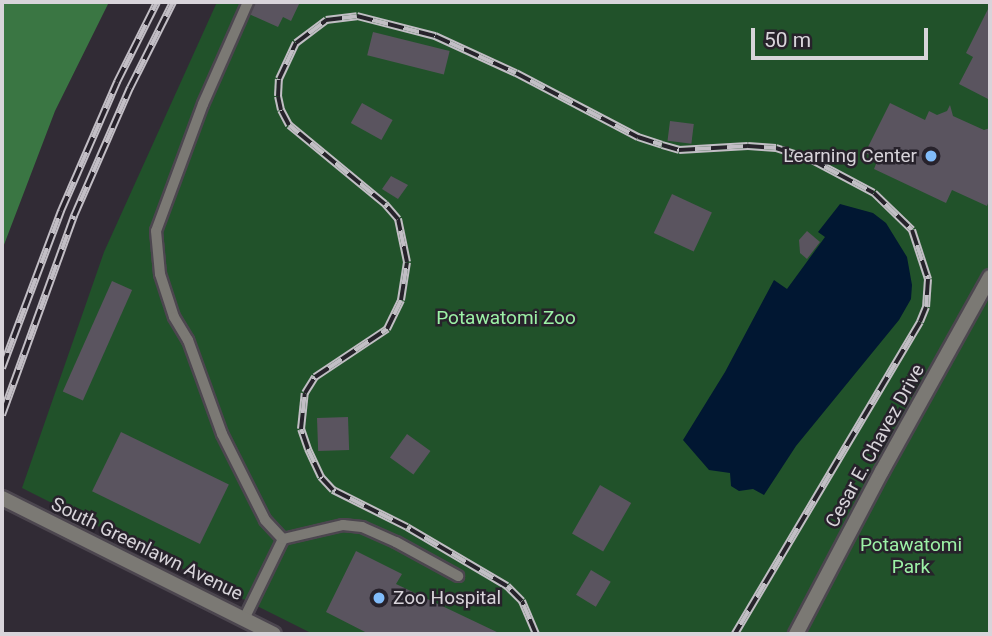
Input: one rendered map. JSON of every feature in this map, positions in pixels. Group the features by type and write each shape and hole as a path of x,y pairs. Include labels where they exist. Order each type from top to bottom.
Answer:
{"street":[{"name":"Cesar E. Chavez Drive","path":"796,634 881,471 990,277"},
{"name":"South Greenlawn Avenue","path":"2,498 251,626 274,634"}],"lane":[{"path":"248,2 203,104 156,231 160,274 174,317 188,340 222,434 265,520 283,539"},
{"path":"283,539 343,525 362,527 458,576"},
{"path":"251,626 283,539"}],"green space":[{"path":"2,2 109,2 55,111 2,250"},
{"name":"Potawatomi Zoo","path":"217,2 990,2 990,634 313,634 22,488 104,252"}],"water":[{"path":"840,204 873,213 886,223 907,257 912,285 911,299 899,320 796,446 764,495 753,489 739,491 731,486 730,473 709,470 683,440 725,372 774,280 787,289 825,237 818,232"}],"building":[{"path":"255,2 300,2 291,21 283,17 278,27 249,14"},
{"path":"990,5 990,100 959,84 973,57 966,53"},
{"path":"373,32 450,51 444,74 367,55"},
{"path":"362,103 393,120 381,140 351,123"},
{"name":"Learning Center","path":"890,103 925,120 929,111 937,115 947,111 950,105 953,116 984,130 990,128 990,198 987,206 952,190 946,203 874,169 878,159 865,153"},
{"path":"670,121 694,124 691,144 668,141"},
{"path":"391,176 408,185 398,199 382,189"},
{"path":"672,194 712,213 694,252 654,233"},
{"path":"807,231 820,242 807,259 800,253 799,240"},
{"path":"112,281 132,290 83,400 63,392"},
{"path":"348,417 349,450 318,451 317,418"},
{"path":"121,432 229,485 200,544 92,491"},
{"path":"407,434 430,451 413,475 390,457"},
{"path":"600,485 631,503 603,551 572,533"},
{"name":"Zoo Hospital","path":"356,551 402,574 396,584 501,634 369,634 326,612"},
{"path":"591,570 611,582 596,607 576,595"}],"railway":[{"path":"2,368 61,211 117,82 157,2"},
{"path":"2,415 74,216 130,88 173,2"},
{"path":"536,634 522,601 507,586 407,527 333,490 321,477 301,429 305,393 315,377 387,329 401,300 407,262 398,219 385,204 289,125 281,110 279,79 296,43 326,20 357,16 435,36 516,73 638,137 679,150 748,146 776,148 810,159 874,193 912,230 928,279 926,307 920,322 735,634"}],"place":[{"name":"Learning Center","path":"931,156"},
{"name":"Zoo Hospital","path":"379,598"}],"park label":[{"name":"Potawatomi Park","path":"911,556"}]}
